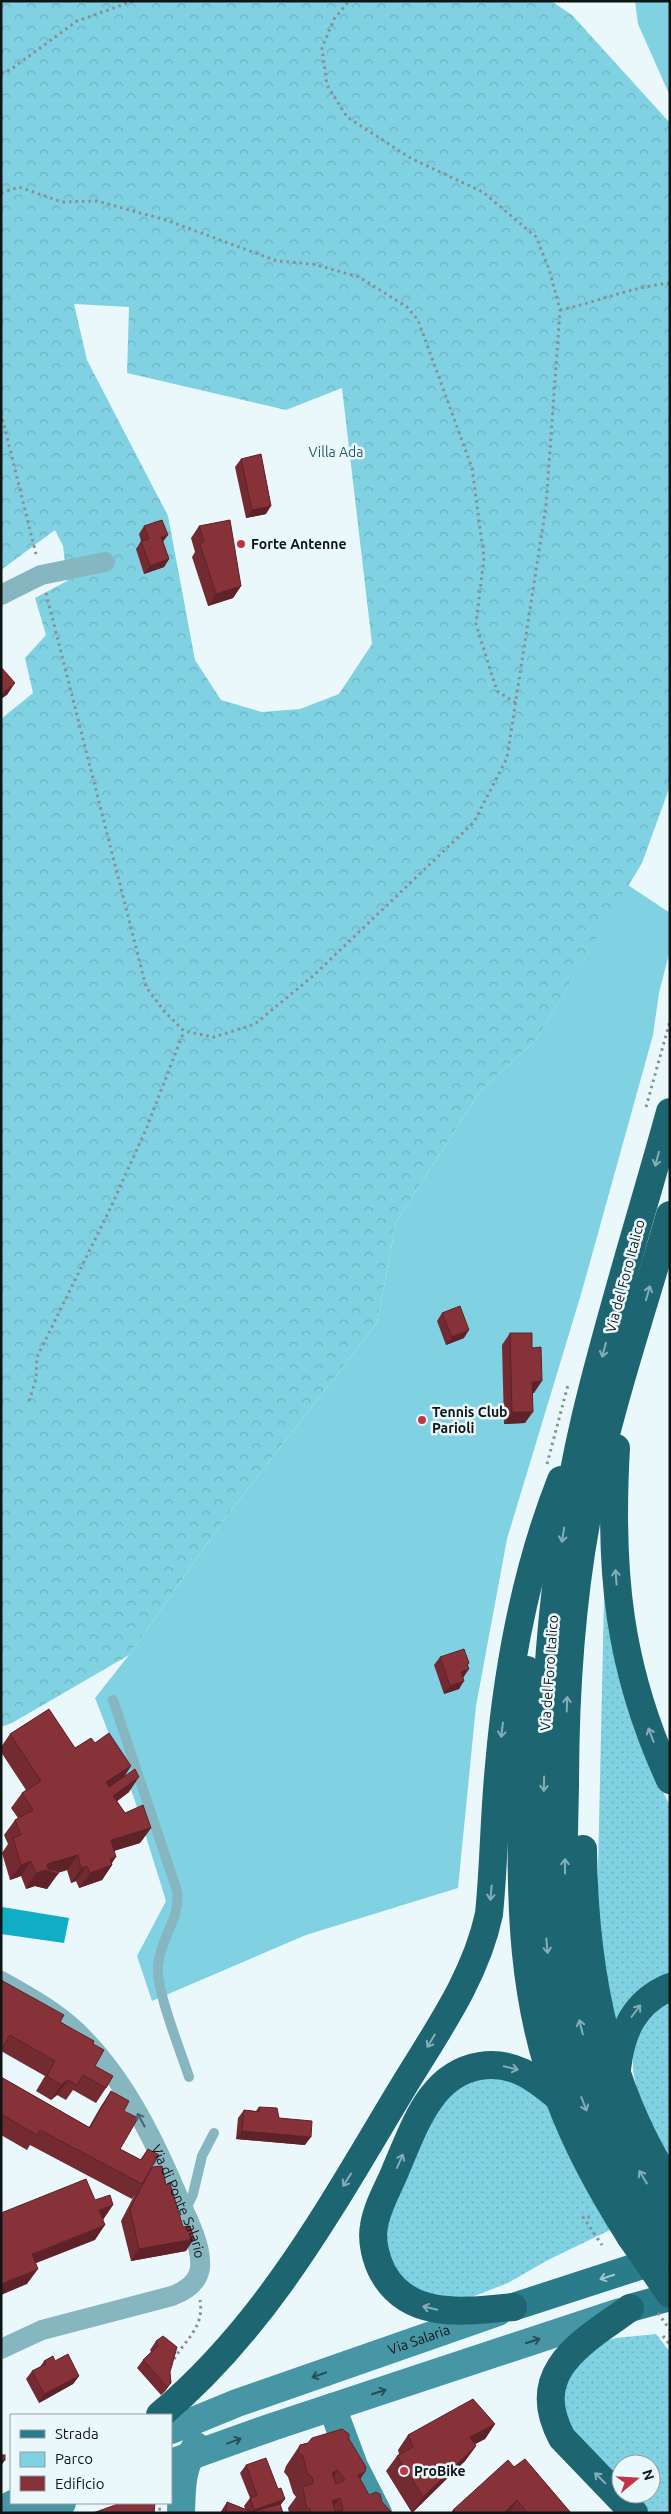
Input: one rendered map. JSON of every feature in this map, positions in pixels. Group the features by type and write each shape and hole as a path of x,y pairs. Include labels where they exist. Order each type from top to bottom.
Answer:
{"highway":[{"name":"Via del Foro Italico","path":"649,2226 613,2167 589,2116 575,2081 554,2006 545,1923 544,1760 548,1673 559,1562 585,1418 658,1111"},
{"name":"Via del Foro Italico","path":"649,2226 630,2155 606,2104 582,2029 569,1962 565,1880 567,1684 574,1608 584,1536 594,1487 670,1215"},
{"path":"620,1390 614,1497 615,1564 620,1621 635,1689 670,1780"},
{"path":"161,2414 201,2379 232,2346 280,2285 357,2164 469,1975 485,1935 489,1914 502,1728 516,1645 547,1514 585,1418"},
{"path":"584,1536 583,1847 586,1924 598,2009 617,2073 644,2139 670,2184"},
{"path":"535,1561 524,1730 522,1918 534,2010 558,2097 592,2174 649,2226 670,2256"},
{"path":"617,2073 622,2040 632,2017 645,2001 670,1987"},
{"path":"514,2307 446,2311 426,2308 407,2299 393,2288 380,2268 374,2248 374,2225 424,2110 435,2092 448,2079 473,2068 506,2066 526,2073 558,2097"},
{"path":"649,2226 670,2295"},
{"path":"630,2308 570,2353 553,2380 550,2403 554,2423 562,2438 634,2513"}],"main road":[{"name":"Via Salaria","path":"172,2430 237,2403 514,2307 670,2256"},
{"path":"180,2460 332,2407 670,2295"},
{"path":"180,2460 237,2403"},
{"path":"332,2407 354,2466 378,2513"},
{"path":"172,2510 182,2479 180,2460"},
{"path":"1,2510 13,2504"},
{"path":"28,2513 59,2504"}],"street":[{"path":"1,595 41,575 105,562"},
{"name":"Via di Ponte Salario","path":"1,1981 61,2018 104,2061 144,2125 164,2164 185,2212 197,2245 200,2261 198,2275 188,2288 172,2296 42,2330 1,2349"}],"lane":[{"path":"113,1700 177,1891 177,1910 160,1954 158,1976 189,2077"},
{"path":"185,2212 193,2194 202,2156 214,2133"}],"path":[{"path":"1,73 10,70 77,21 133,1"},
{"path":"1,413 146,987 165,1012 184,1031 214,1037 255,1024 313,976 474,822 507,758 546,506 560,310 549,269 536,237 482,192 412,159 347,117 326,85 322,48 334,20 349,1"},
{"path":"1,193 19,187 62,202 97,201 166,220 277,261 312,264 359,277 407,307 418,320 472,468 484,558 476,624 497,691 516,703"},
{"path":"560,310 601,301 631,289 670,284"},
{"path":"658,1111 670,1021"},
{"path":"29,1401 36,1379 37,1357 135,1154 184,1031"},
{"path":"546,1469 569,1384"},
{"path":"593,2221 589,2215 583,2217 602,2245"},
{"path":"170,2370 179,2349 197,2330 202,2310 201,2301"},
{"path":"663,2336 670,2345"},
{"path":"150,2504 154,2510 172,2510"}],"green space":[{"name":"Villa Ada","path":"1,1 551,1 572,15 670,123 670,786 642,863 536,1040 481,1090 396,1222 377,1323 226,1517 129,1655 12,1723 1,1727 1,719 33,693 25,658 46,635 35,598 67,581 63,546 55,530 1,570","holes":["74,304 129,307 127,373 286,410 342,388 372,644 339,694 300,709 262,712 221,700 195,660 168,516 87,360"]},
{"path":"635,1 670,1 670,96 638,24"},
{"name":"Tennis Club Parioli","path":"628,885 670,913 670,950 659,993 653,1035 582,1291 507,1539 476,1706 458,1888 306,1935 152,2001 137,1956 166,1901 134,1798 95,1698 129,1655 226,1517 377,1323 396,1222 481,1090 536,1040"},
{"path":"604,1599 626,1693 649,1763 670,1806 670,1975 616,2029 610,2007 597,1915"},
{"path":"670,2000 670,2158 639,2096 634,2076 633,2056 638,2036 650,2018"},
{"path":"502,2075 544,2093 610,2230 548,2260 508,2283 464,2300 452,2302 402,2284 388,2262 384,2222 436,2109 463,2083"},
{"path":"656,2334 670,2352 670,2513 649,2513 640,2504 661,2504 661,2454 611,2454 611,2475 575,2438 560,2399 564,2373 602,2342 616,2338"}],"shaded area":[{"path":"2,1907 69,1918 64,1943 1,1934"}],"building":[{"path":"261,454 271,506 252,510 241,459"},
{"path":"162,520 168,535 161,537 169,559 150,566 141,541 149,539 144,526"},
{"path":"230,520 241,586 216,594 200,545 204,541 199,526"},
{"path":"1,667 15,683 1,694"},
{"path":"460,1306 469,1330 452,1337 442,1313"},
{"path":"510,1333 532,1333 532,1348 541,1347 542,1381 532,1382 533,1412 512,1412"},
{"path":"464,1649 469,1669 461,1672 464,1681 450,1686 440,1657"},
{"path":"49,1709 75,1748 91,1738 95,1743 109,1733 131,1766 106,1782 109,1787 135,1769 139,1777 113,1796 125,1813 143,1805 151,1828 111,1840 116,1857 110,1859 112,1865 90,1873 87,1866 81,1868 78,1855 47,1864 48,1869 59,1871 58,1874 46,1870 36,1873 31,1861 21,1865 13,1838 21,1835 15,1820 33,1810 22,1793 41,1781 10,1734"},
{"path":"1,1980 64,2015 60,2022 94,2041 93,2044 104,2050 95,2066 113,2076 106,2088 83,2075 77,2085 68,2080 61,2085 47,2076 55,2061 10,2035 1,2050"},
{"path":"1,2077 90,2128 111,2091 129,2101 124,2111 138,2118 120,2149 141,2160 148,2149 159,2155 142,2184 40,2130 37,2135 1,2114"},
{"path":"259,2107 277,2108 279,2118 312,2121 311,2137 242,2131 244,2110 259,2112"},
{"path":"162,2166 166,2185 170,2183 183,2227 190,2226 194,2239 139,2249 130,2209 152,2167"},
{"path":"86,2179 95,2200 110,2195 113,2205 99,2210 105,2225 32,2254 38,2269 1,2284 1,2213"},
{"path":"163,2336 177,2347 170,2372 171,2383 167,2387 143,2360 158,2346 156,2341"},
{"path":"68,2354 79,2376 44,2394 32,2371 46,2364 44,2361 53,2356 55,2361"},
{"path":"473,2399 495,2424 470,2437 476,2446 423,2497 397,2456 413,2447 408,2435"},
{"path":"342,2429 349,2434 349,2439 366,2467 365,2472 358,2475 369,2495 376,2492 380,2494 382,2502 392,2513 337,2513 343,2510 340,2498 332,2501 336,2513 311,2513 310,2509 306,2507 303,2487 313,2483 312,2477 307,2473 303,2456 298,2452 300,2445 308,2443 312,2438","holes":["338,2470 345,2480 336,2484 332,2473"]},
{"path":"1,2455 5,2455 5,2460 1,2460"},
{"path":"266,2458 278,2489 281,2488 285,2499 254,2510 250,2498 257,2495 246,2465"},
{"path":"525,2459 571,2513 528,2513 517,2500 504,2513 455,2513 453,2510 508,2460 514,2467"},
{"path":"227,2502 252,2512 280,2504 283,2513 226,2513"},
{"path":"118,2504 155,2504 154,2513 93,2513"}],"place":[{"name":"Forte Antenne","path":"241,544"},
{"name":"Tennis Club Parioli","path":"422,1420"},
{"name":"ProBike","path":"404,2471"}]}
